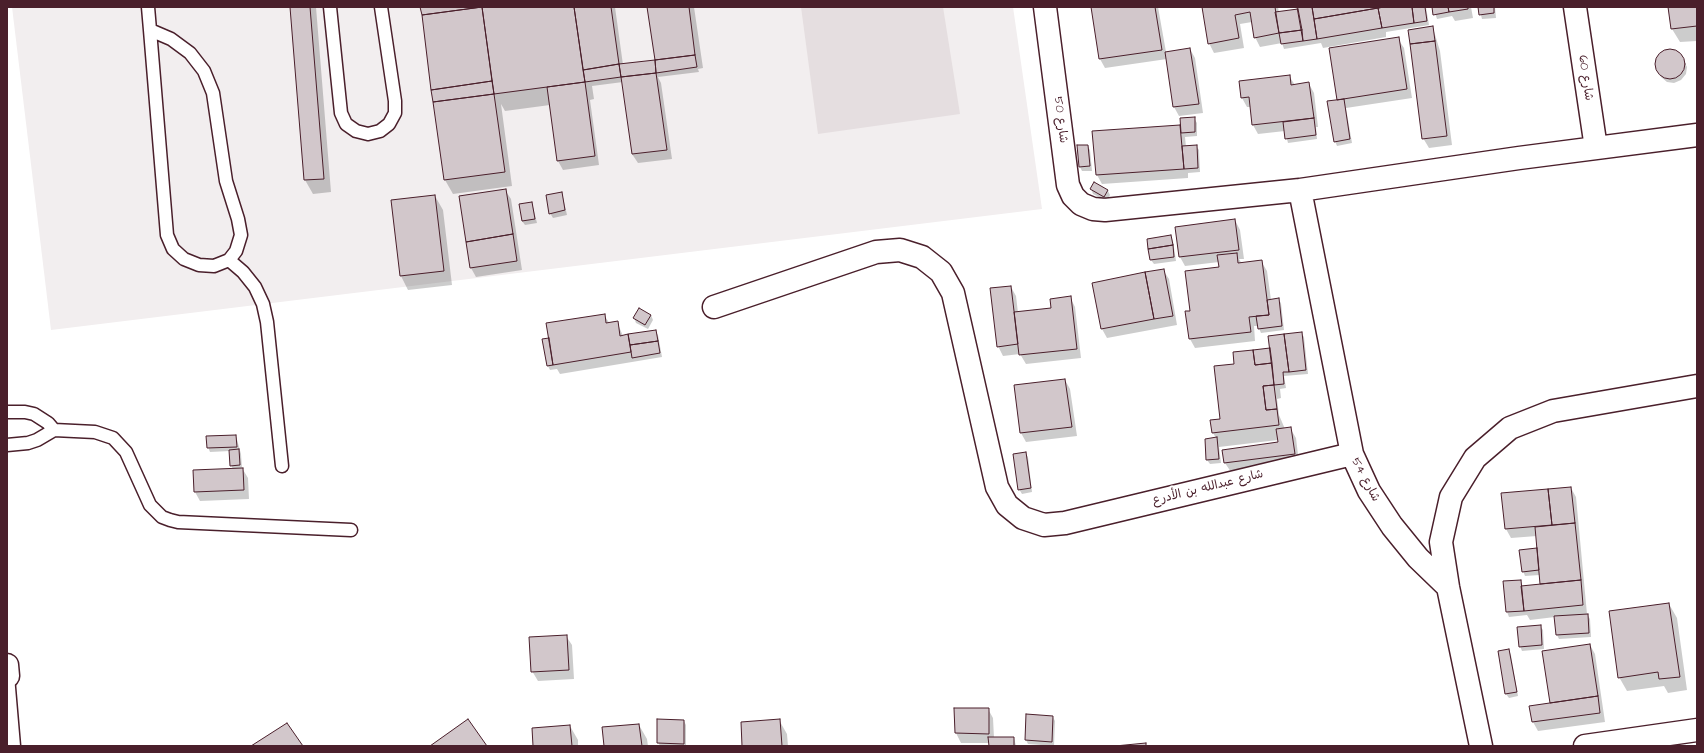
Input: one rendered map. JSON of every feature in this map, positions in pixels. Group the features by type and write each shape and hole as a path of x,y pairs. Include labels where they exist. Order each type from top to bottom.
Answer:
{"street":[{"name":"شارع 50","path":"1045,7 1068,185 1073,196 1081,204 1093,209 1105,210 1300,190 1596,148 1697,136"},
{"name":"شارع 60","path":"1575,7 1596,148"},
{"name":"شارع 54","path":"1300,190 1352,454 1369,491 1392,526 1418,558 1448,587"},
{"name":"شارع عبدالله بن الأدرع","path":"714,307 876,252 900,250 922,257 941,272 953,293 997,487 1006,505 1023,518 1044,525 1065,523 1352,454"},
{"path":"1481,746 1448,587 1441,542 1451,497 1475,458 1510,428 1553,412 1697,386"},
{"path":"1584,746 1697,730"}],"lane":[{"path":"148,7 167,235 173,249 184,259 199,265 214,266 229,260 236,251 241,235 238,219 226,181 213,93 204,71 190,53 171,39 150,30"},
{"path":"330,7 341,113 346,124 356,131 368,134 380,131 390,124 395,113 395,101 381,7"},
{"path":"229,260 255,287 263,304 267,322 282,466"},
{"path":"7,412 25,412 34,414 48,423 54,430"},
{"path":"7,445 28,443 37,440 54,430 95,432 113,438 126,452 150,505 162,517 178,522 351,530"},
{"path":"7,670 14,746"}],"shaded area":[{"path":"12,7 1013,7 1042,209 51,330"},
{"path":"801,7 943,7 960,114 818,134"}],"building":[{"path":"290,7 310,7 324,179 304,180"},
{"path":"420,7 482,7 422,15"},
{"path":"482,7 492,81 431,90 422,15"},
{"path":"482,7 574,7 585,82 494,94"},
{"path":"574,7 611,7 619,64 583,70"},
{"path":"647,7 689,7 695,55 655,60"},
{"path":"1091,7 1155,7 1162,50 1099,59"},
{"path":"1202,7 1275,7 1279,33 1254,38 1250,12 1235,15 1239,38 1208,44"},
{"path":"1297,7 1312,7 1317,39 1303,41"},
{"path":"1312,7 1384,7 1314,19"},
{"path":"1412,7 1414,23 1382,28 1378,8"},
{"path":"1412,7 1425,7 1427,21 1414,23"},
{"path":"1432,7 1448,7 1449,12 1433,15"},
{"path":"1448,7 1468,7 1468,9 1449,12"},
{"path":"1478,7 1494,7 1494,13 1479,15"},
{"path":"1668,7 1697,7 1697,26 1671,29"},
{"path":"1378,8 1382,28 1317,39 1314,19"},
{"path":"1298,9 1302,30 1279,33 1275,12"},
{"path":"1433,26 1435,41 1410,44 1408,30"},
{"path":"1302,30 1303,41 1281,44 1279,33"},
{"path":"1399,37 1407,89 1337,100 1329,48"},
{"path":"1435,41 1447,136 1422,139 1410,44"},
{"path":"1190,48 1199,104 1173,107 1165,52"},
{"path":"1670,49 1681,53 1685,64 1681,75 1670,79 1659,75 1655,64 1659,53"},
{"path":"695,55 697,67 656,73 655,60"},
{"path":"655,60 656,73 621,77 619,64"},
{"path":"619,64 621,77 585,82 583,70"},
{"path":"656,73 667,150 632,154 621,77"},
{"path":"1290,75 1291,85 1309,82 1314,118 1252,125 1249,97 1241,98 1239,81"},
{"path":"492,81 494,94 433,102 431,90"},
{"path":"585,82 595,156 557,161 547,87"},
{"path":"494,94 505,172 444,180 433,102"},
{"path":"1344,99 1350,139 1334,142 1327,101"},
{"path":"1195,117 1195,132 1181,133 1180,118"},
{"path":"1314,118 1316,135 1285,139 1283,122"},
{"path":"1180,125 1184,169 1096,175 1092,131"},
{"path":"1077,145 1088,145 1090,166 1079,167"},
{"path":"1197,145 1198,168 1184,169 1182,146"},
{"path":"1094,182 1108,190 1104,197 1090,189"},
{"path":"506,189 513,234 466,242 459,196"},
{"path":"562,192 565,210 549,214 546,195"},
{"path":"435,195 444,271 400,276 391,200"},
{"path":"532,202 535,219 522,221 519,204"},
{"path":"1235,219 1239,250 1179,257 1175,227"},
{"path":"513,234 517,261 470,268 466,242"},
{"path":"1171,235 1173,245 1148,249 1147,239"},
{"path":"1173,245 1174,257 1150,260 1148,249"},
{"path":"1237,253 1238,263 1262,260 1269,315 1249,317 1251,332 1189,339 1185,311 1190,311 1185,271 1219,267 1217,255"},
{"path":"1164,269 1173,316 1154,319 1145,272"},
{"path":"1145,272 1154,319 1101,329 1092,283"},
{"path":"1011,286 1018,344 997,347 990,288"},
{"path":"1071,296 1077,349 1019,355 1014,312 1051,308 1050,299"},
{"path":"1279,298 1282,326 1258,329 1256,316 1269,315 1267,300"},
{"path":"639,308 651,315 645,325 633,318"},
{"path":"605,314 606,323 618,321 620,336 628,334 631,352 553,365 546,323"},
{"path":"656,330 658,341 630,345 628,334"},
{"path":"1302,332 1306,370 1289,372 1284,334"},
{"path":"1284,334 1289,372 1283,372 1284,384 1274,385 1268,336"},
{"path":"549,338 553,365 547,366 542,339"},
{"path":"658,341 660,353 632,358 630,345"},
{"path":"1270,348 1272,363 1255,365 1253,350"},
{"path":"1253,350 1255,365 1272,363 1274,385 1263,386 1266,410 1277,409 1279,425 1212,433 1210,420 1220,419 1214,366 1234,364 1233,352"},
{"path":"1065,379 1072,427 1020,433 1014,385"},
{"path":"1274,385 1277,409 1266,410 1263,386"},
{"path":"1291,427 1295,454 1224,463 1222,450 1278,442 1276,429"},
{"path":"236,435 237,447 207,448 206,436"},
{"path":"1217,437 1219,459 1206,460 1205,439"},
{"path":"239,449 240,465 230,466 229,450"},
{"path":"1026,452 1031,488 1018,490 1013,454"},
{"path":"243,468 244,490 194,492 193,470"},
{"path":"1571,487 1575,523 1552,525 1548,489"},
{"path":"1548,489 1552,525 1505,529 1501,493"},
{"path":"1575,523 1581,580 1540,584 1535,527"},
{"path":"1537,548 1539,570 1522,572 1519,550"},
{"path":"1521,580 1524,611 1506,612 1503,581"},
{"path":"1581,580 1583,605 1524,611 1521,586"},
{"path":"1669,603 1680,677 1659,679 1658,672 1618,678 1609,611"},
{"path":"1588,614 1589,633 1556,635 1554,616"},
{"path":"1541,625 1542,645 1519,647 1517,627"},
{"path":"567,635 569,670 531,672 529,637"},
{"path":"1590,644 1598,696 1550,703 1542,651"},
{"path":"1509,649 1517,692 1505,694 1498,651"},
{"path":"1598,696 1600,713 1532,722 1529,706"},
{"path":"954,708 989,708 989,734 955,733"},
{"path":"1026,714 1053,716 1052,742 1025,740"},
{"path":"468,719 487,746 430,746"},
{"path":"657,719 684,720 684,744 657,743"},
{"path":"780,719 782,746 742,746 741,722"},
{"path":"287,723 303,746 251,746"},
{"path":"639,724 642,746 604,746 602,727"},
{"path":"570,725 572,746 533,746 532,728"},
{"path":"988,737 1014,737 1014,746 989,746"},
{"path":"1146,743 1146,746 1115,746"}]}
